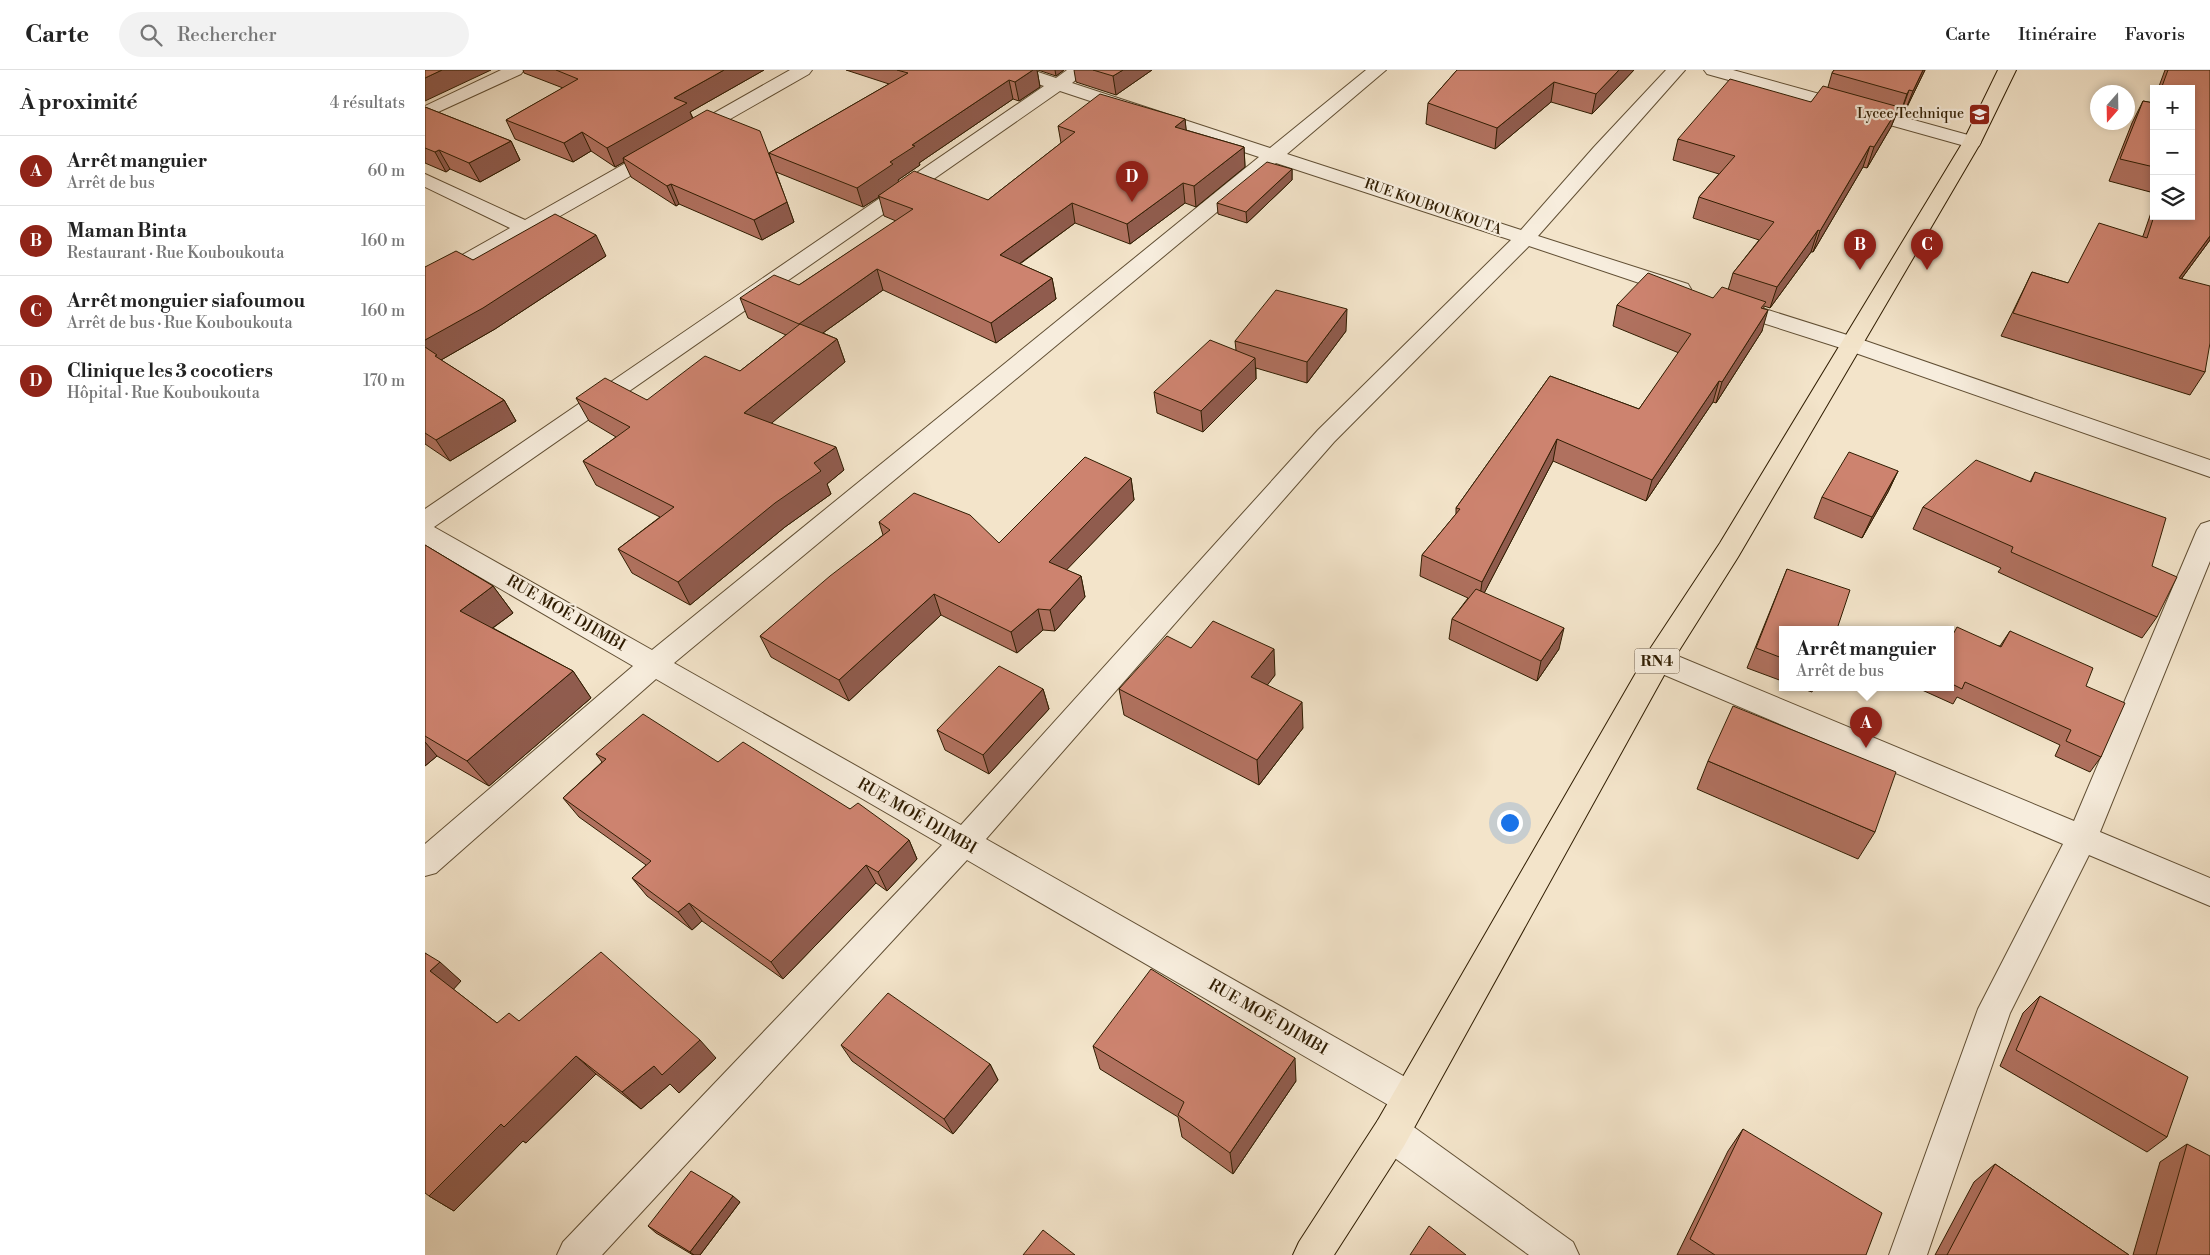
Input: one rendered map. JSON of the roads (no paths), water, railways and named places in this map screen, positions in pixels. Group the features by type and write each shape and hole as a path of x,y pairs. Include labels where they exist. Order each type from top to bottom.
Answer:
{"highway":[{"name":"RN4","path":"1312,1255 1391,1133 1409,1098 1658,660 1729,550 1972,142 2007,70"}],"street":[{"path":"425,114 515,70"},
{"path":"425,285 803,70"},
{"name":"RUE KOUBOUKOUTA","path":"1014,70 1852,344 2210,469"},
{"path":"425,521 1079,70"},
{"path":"425,862 654,664 1276,155 1377,70"},
{"path":"576,1255 964,843 1326,436 1525,238 1601,151 1676,70"},
{"path":"1713,70 1972,142"},
{"path":"425,180 525,228"},
{"path":"1908,1255 1995,1009 2081,838 2210,530"},
{"name":"RUE MOÉ DJIMBI","path":"425,533 1409,1098"},
{"path":"1658,660 2210,892"},
{"path":"1391,1133 1560,1255"}],"place":[{"name":"Lycee Technique","path":"1980,114"},
{"name":"Clinique les 3 cocotiers","path":"1132,202"},
{"name":"Maman Binta","path":"1860,270"},
{"name":"Arrêt monguier siafoumou","path":"1927,270"},
{"name":"Arrêt manguier","path":"1866,748"}]}
